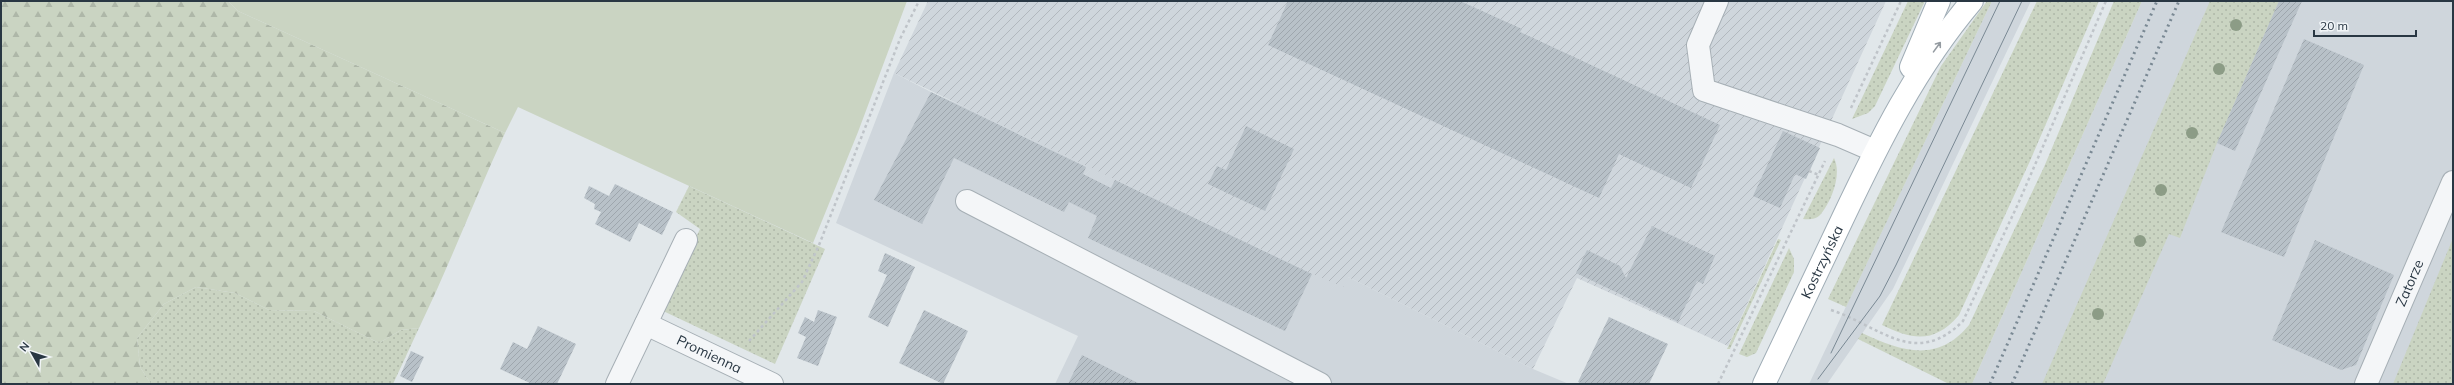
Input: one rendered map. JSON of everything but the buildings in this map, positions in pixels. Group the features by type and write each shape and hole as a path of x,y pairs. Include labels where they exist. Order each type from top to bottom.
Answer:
{"main road":[{"name":"Kostrzyńska","path":"1764,384 1877,146 1939,1"},
{"name":"Kostrzyńska","path":"1877,146 1904,96 1927,60 1972,1"}],"street":[{"path":"1717,1 1698,45 1704,90 1838,135 1877,146"},
{"name":"Zatorze","path":"2366,384 2453,182"},
{"path":"967,201 1320,384"},
{"path":"617,384 686,240"},
{"name":"Promienna","path":"646,324 772,384"}],"path":[{"path":"728,363 772,317 802,282 819,245 900,39 919,1"},
{"path":"1718,384 1901,1"},
{"path":"1828,316 1832,309 1892,338 1907,343 1923,344 1938,340 1952,332 1963,321 2018,204 2106,1"},
{"path":"1809,171 1819,175"}],"shaded area":[{"path":"928,1 1886,1 1728,346 1577,278 1533,369 1348,277 1343,287 1312,274 894,73"},
{"path":"1992,1 2031,1 1893,289 1827,384 1809,384"},
{"path":"2142,1 2453,1 2453,384 1972,384"},
{"path":"894,73 931,92 1348,277 1533,369 1569,384 1055,384 1078,336 836,223"}],"green space":[{"path":"1,1 228,1 238,11 505,133 419,328 401,330 379,343 314,311 269,310 235,293 196,287 164,304 137,338 140,367 151,384 1,384"},
{"path":"228,1 907,1 858,132 813,243 518,107 505,133 238,11"},
{"path":"1908,1 1925,1 1875,106 1868,113 1852,119"},
{"path":"1987,1 1992,1 1846,307 1828,299 1941,66"},
{"path":"2037,1 2099,1 2030,161 1959,315 1941,331 1932,335 1913,336 1882,325"},
{"path":"2114,1 2142,1 1972,384 1949,384 1858,339 1862,333 1905,349 1931,349 1944,345 1957,337 1969,325 2044,167"},
{"path":"2210,1 2279,1 2217,143 2180,238 2169,234 2103,384 2042,384"},
{"path":"1834,158 1837,172 1835,187 1829,202 1821,214 1817,217 1803,219"},
{"path":"689,186 825,249 775,364 661,310 700,229 676,212"},
{"path":"2453,238 2453,384 2393,384"},
{"path":"1778,239 1781,240 1730,349 1727,349"},
{"path":"1789,248 1794,259 1794,272 1756,353 1747,357 1739,354"},
{"path":"196,287 235,293 269,310 314,311 379,343 401,330 419,328 393,384 151,384 140,367 137,338 164,304"}],"tram line":[{"path":"1831,353 2000,1"},
{"path":"1818,379 1880,296 2022,1"}],"railway":[{"path":"1990,384 2157,1"},
{"path":"2012,384 2179,1"}]}
